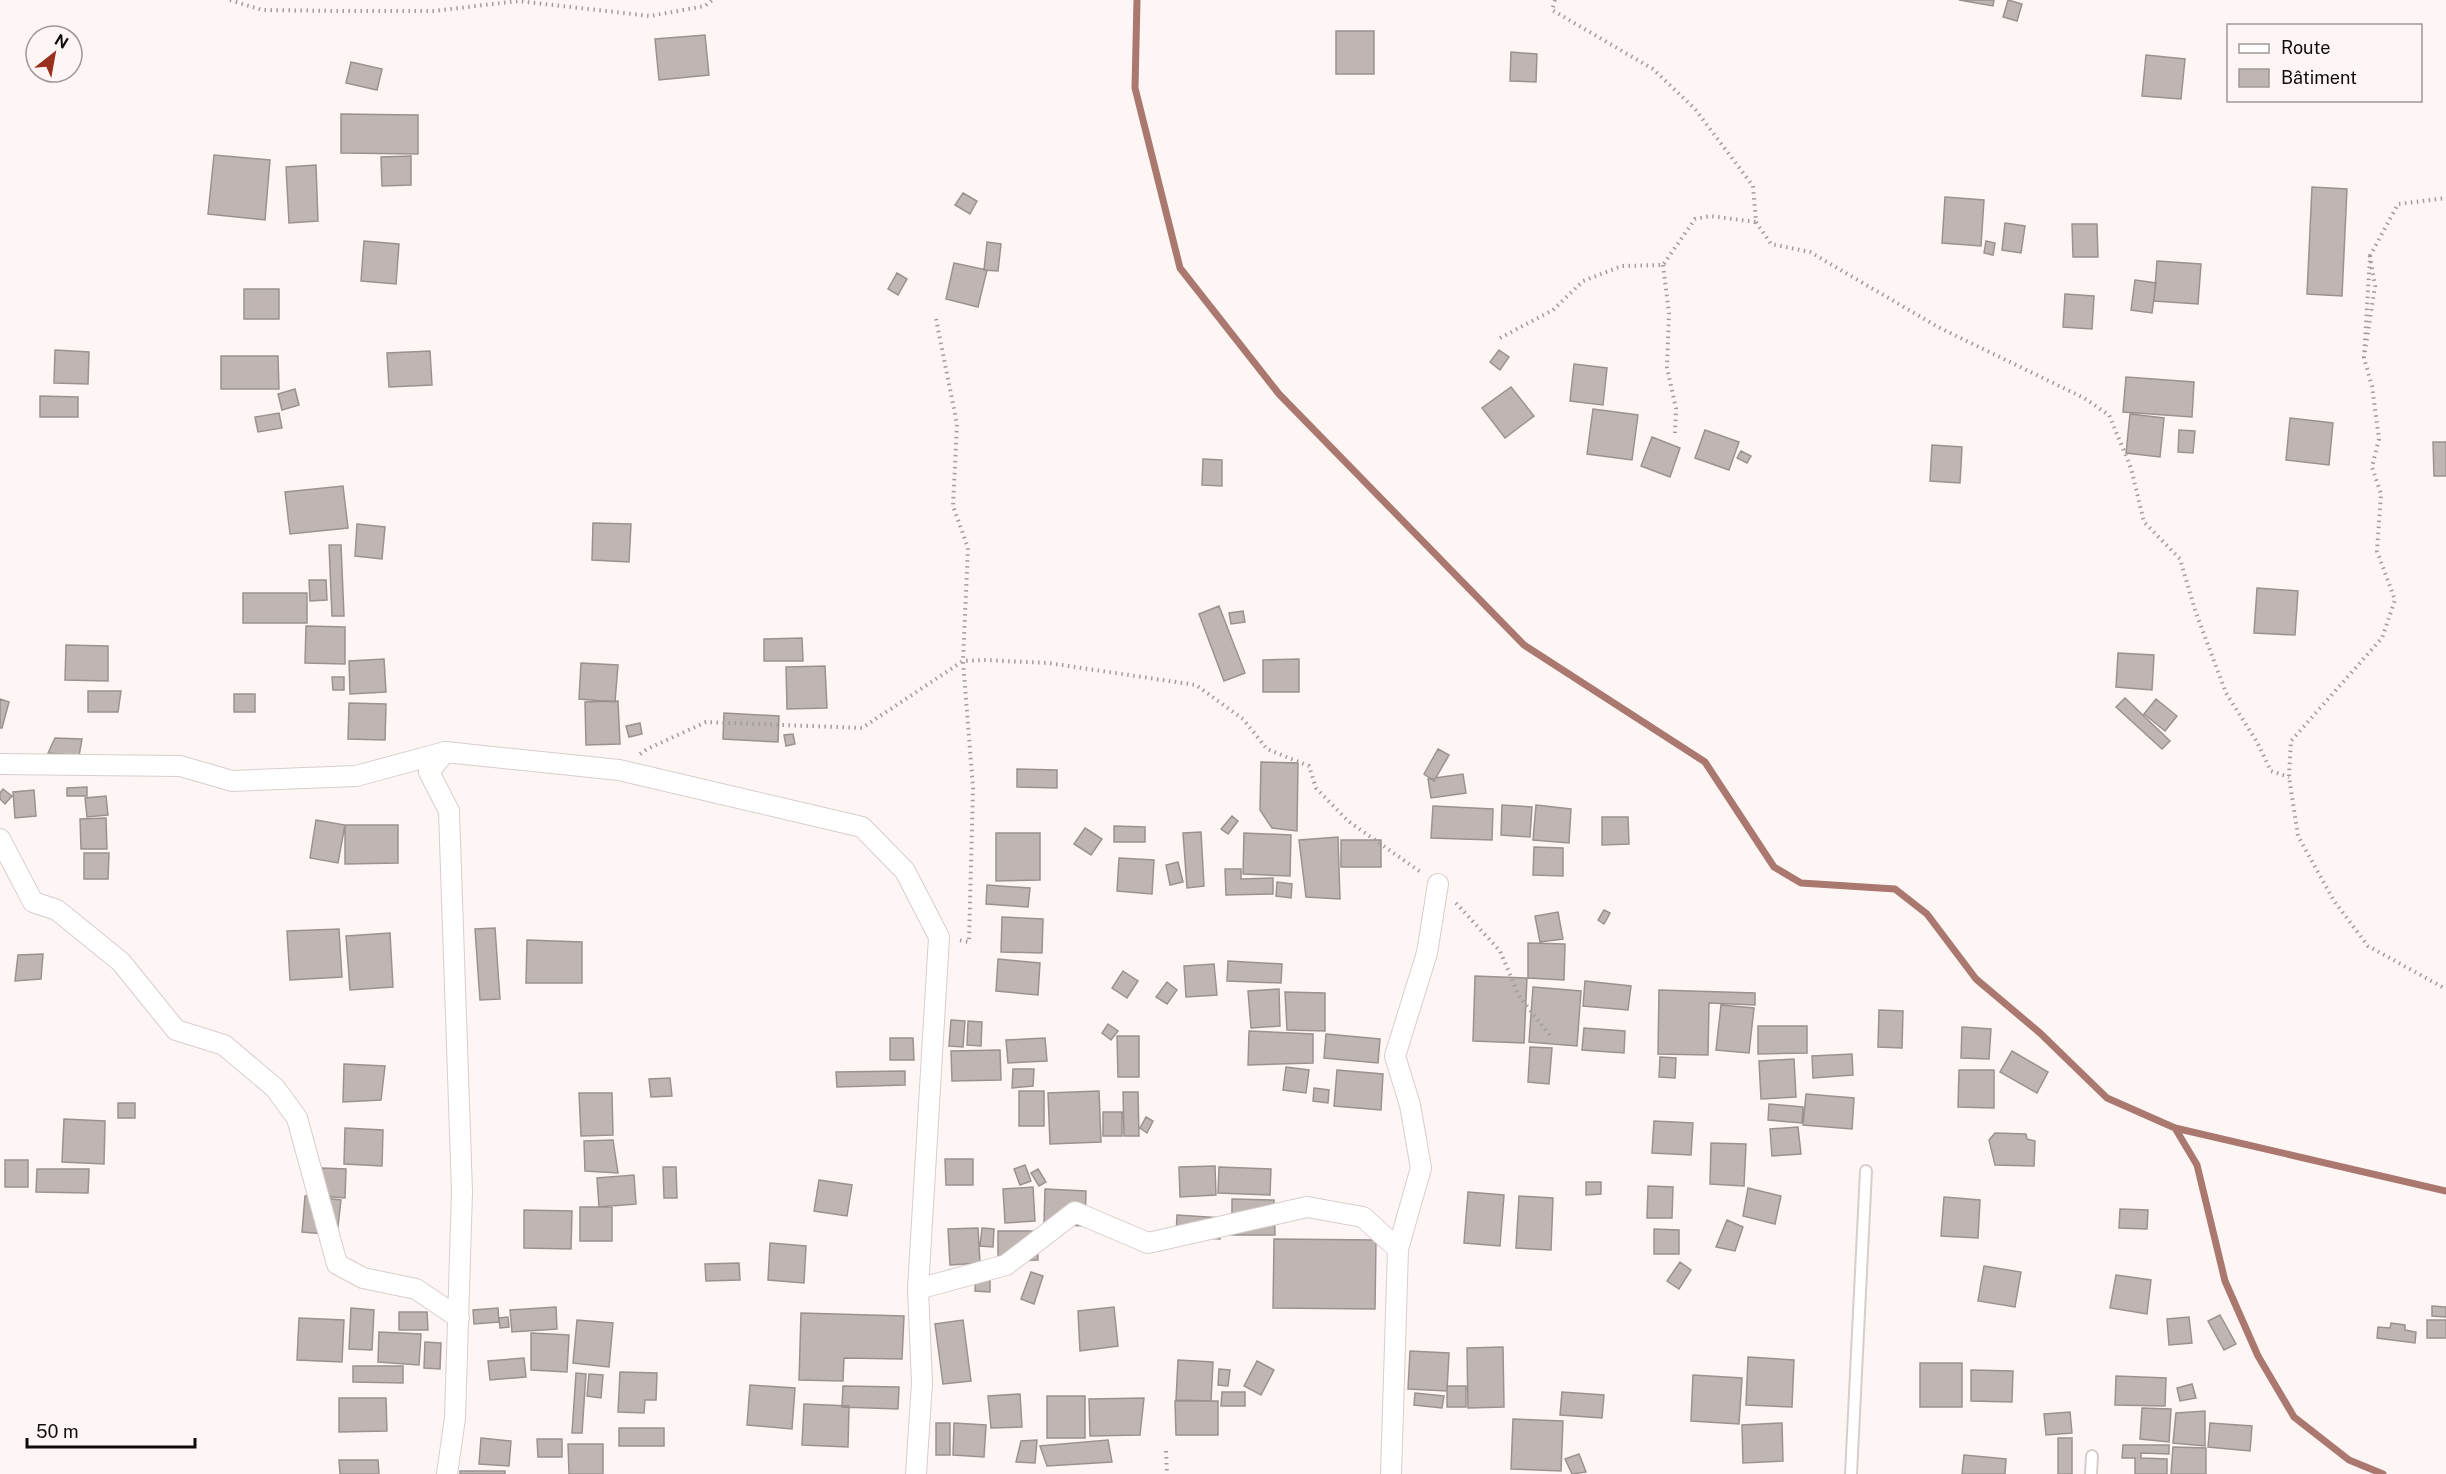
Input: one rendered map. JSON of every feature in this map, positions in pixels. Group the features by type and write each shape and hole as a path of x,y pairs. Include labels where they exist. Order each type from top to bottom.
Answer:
{"street":[{"path":"445,752 429,772 449,811 462,1192 455,1418 447,1474"},
{"path":"0,764 180,766 232,781 356,776 445,752 619,770 862,827 905,871 939,937 918,1289 922,1383 916,1474"},
{"path":"0,839 33,902 57,910 121,962 176,1030 224,1045 275,1088 297,1118 337,1264 363,1278 416,1289 459,1318"},
{"path":"1391,1474 1398,1249 1421,1168 1410,1105 1395,1056 1427,953 1438,884"},
{"path":"918,1289 1006,1265 1075,1212 1148,1243 1308,1207 1363,1217 1398,1249"}],"lane":[{"path":"1851,1474 1866,1171"},
{"path":"2091,1474 2092,1456"}],"path":[{"path":"230,0 262,10 326,11 434,11 518,1 650,16 705,6 712,0"},
{"path":"1555,0 1552,10 1653,69 1695,109 1753,186 1756,222 1771,244 1810,252 1938,327 2084,398 2109,415 2131,468 2144,522 2180,559 2196,613 2226,693 2257,742 2271,771 2289,777"},
{"path":"2446,198 2398,204 2370,256 2364,358 2372,386 2379,439 2372,467 2381,494 2377,551 2395,600 2382,638 2290,741 2289,777 2298,836 2334,901 2368,946 2446,989"},
{"path":"1675,433 1677,408 1667,368 1670,313 1663,266 1695,219 1710,216 1756,222"},
{"path":"1500,338 1553,310 1583,281 1622,266 1663,266"},
{"path":"936,319 957,424 953,506 968,548 963,661 973,788 969,942 939,937"},
{"path":"619,770 647,748 706,722 862,728 963,661 1048,663 1196,685 1243,719 1267,749 1309,766 1316,788 1348,821 1438,884 1500,951 1519,996 1552,1038"},
{"path":"1166,1452 1167,1474"}],"building":[{"path":"1959,0 1994,0 1993,6"},
{"path":"2008,0 2022,4 2017,21 2003,17"},
{"path":"1336,31 1374,31 1374,74 1336,74"},
{"path":"705,35 709,75 659,80 655,39"},
{"path":"1511,52 1537,54 1536,82 1510,81"},
{"path":"2146,55 2185,59 2181,99 2142,96"},
{"path":"351,62 382,69 377,90 346,83"},
{"path":"341,114 418,115 418,154 341,153"},
{"path":"214,155 270,160 265,220 208,214"},
{"path":"411,156 411,185 382,186 381,157"},
{"path":"316,165 318,221 289,223 286,167"},
{"path":"2312,187 2347,189 2342,296 2307,294"},
{"path":"963,193 977,201 970,214 955,205"},
{"path":"1945,197 1984,200 1981,246 1942,243"},
{"path":"2005,223 2025,226 2021,253 2002,250"},
{"path":"2072,224 2097,224 2098,257 2073,257"},
{"path":"364,241 399,244 396,284 361,281"},
{"path":"1986,241 1995,243 1993,255 1984,253"},
{"path":"987,242 1001,244 998,271 984,270"},
{"path":"2157,261 2201,264 2198,304 2154,301"},
{"path":"954,263 987,270 978,307 946,299"},
{"path":"897,273 907,279 898,295 888,289"},
{"path":"2135,280 2156,283 2152,313 2131,310"},
{"path":"244,289 279,289 279,319 244,319"},
{"path":"2065,294 2094,296 2092,329 2063,327"},
{"path":"55,350 89,352 88,384 54,383"},
{"path":"1499,350 1509,357 1500,370 1490,362"},
{"path":"430,351 432,385 389,387 387,353"},
{"path":"221,356 278,356 279,389 221,389"},
{"path":"1574,364 1607,368 1603,405 1570,401"},
{"path":"2126,377 2194,382 2192,417 2123,412"},
{"path":"1511,387 1534,416 1505,438 1482,408"},
{"path":"295,389 299,405 282,410 278,394"},
{"path":"40,396 78,397 78,417 40,417"},
{"path":"1593,409 1638,415 1632,460 1587,454"},
{"path":"279,413 282,428 258,432 255,417"},
{"path":"2130,414 2164,418 2160,457 2126,453"},
{"path":"2290,418 2333,423 2329,465 2286,460"},
{"path":"1705,430 1739,442 1729,470 1695,458"},
{"path":"2179,430 2195,431 2193,453 2178,452"},
{"path":"1652,437 1680,448 1670,477 1641,466"},
{"path":"2433,442 2446,442 2446,476 2434,476"},
{"path":"1932,445 1962,447 1960,483 1930,481"},
{"path":"1741,451 1751,456 1747,463 1737,458"},
{"path":"1203,459 1222,460 1222,486 1202,485"},
{"path":"343,486 348,528 290,534 285,492"},
{"path":"593,523 631,524 629,562 592,560"},
{"path":"357,524 385,527 382,559 355,556"},
{"path":"329,545 341,545 344,616 332,616"},
{"path":"309,580 326,580 327,600 310,601"},
{"path":"2257,588 2298,591 2295,635 2254,633"},
{"path":"243,593 307,593 307,623 243,623"},
{"path":"1219,606 1245,673 1224,681 1199,614"},
{"path":"1243,611 1245,622 1231,624 1229,613"},
{"path":"306,626 345,627 345,664 305,663"},
{"path":"802,638 803,661 764,661 764,639"},
{"path":"66,645 108,646 108,681 65,680"},
{"path":"2118,653 2154,655 2152,690 2116,687"},
{"path":"384,659 386,692 350,694 349,661"},
{"path":"1299,659 1299,692 1263,692 1263,660"},
{"path":"581,663 618,665 615,702 579,699"},
{"path":"825,666 827,708 787,709 786,667"},
{"path":"332,677 344,677 344,690 333,690"},
{"path":"88,691 121,691 118,712 88,712"},
{"path":"234,694 255,694 255,712 234,712"},
{"path":"2125,698 2170,741 2162,749 2116,707"},
{"path":"0,699 9,702 2,728 0,728"},
{"path":"2156,699 2177,716 2165,731 2144,714"},
{"path":"618,701 620,744 586,745 585,702"},
{"path":"349,703 386,704 385,740 348,739"},
{"path":"724,713 779,716 778,742 723,739"},
{"path":"640,723 642,734 629,737 626,726"},
{"path":"793,734 795,744 786,746 784,735"},
{"path":"55,738 82,739 79,756 48,753"},
{"path":"1438,749 1449,755 1434,781 1424,774"},
{"path":"1261,762 1298,763 1297,831 1272,828 1260,810"},
{"path":"1017,769 1057,770 1057,788 1017,787"},
{"path":"1463,774 1466,793 1431,798 1428,779"},
{"path":"87,787 87,796 67,796 67,788"},
{"path":"3,789 12,796 5,804 0,799"},
{"path":"34,790 36,816 15,818 13,792"},
{"path":"106,796 108,815 87,817 85,798"},
{"path":"1502,805 1532,807 1530,837 1501,835"},
{"path":"1536,805 1571,809 1569,843 1533,840"},
{"path":"1433,806 1493,809 1492,840 1431,838"},
{"path":"1232,816 1238,821 1228,834 1221,829"},
{"path":"1602,817 1628,817 1629,844 1602,845"},
{"path":"106,818 107,849 81,849 80,819"},
{"path":"316,820 345,825 338,863 310,858"},
{"path":"345,825 398,825 398,863 345,864"},
{"path":"1114,826 1145,827 1145,842 1114,842"},
{"path":"1085,828 1102,839 1091,855 1074,844"},
{"path":"1201,832 1204,886 1187,888 1183,833"},
{"path":"996,833 1040,833 1040,880 996,881"},
{"path":"1244,833 1291,835 1290,876 1243,874"},
{"path":"1338,837 1340,899 1306,897 1299,840"},
{"path":"1341,840 1381,840 1381,867 1341,867"},
{"path":"1534,847 1563,848 1563,876 1533,875"},
{"path":"84,853 109,853 108,879 84,879"},
{"path":"1119,858 1154,860 1152,894 1117,891"},
{"path":"1178,862 1183,882 1170,885 1166,865"},
{"path":"1225,869 1241,869 1241,879 1273,878 1273,894 1226,895"},
{"path":"1277,882 1292,884 1291,898 1276,896"},
{"path":"987,885 1030,888 1028,907 986,904"},
{"path":"1604,910 1610,913 1604,924 1598,920"},
{"path":"1558,912 1563,939 1540,942 1535,916"},
{"path":"1002,917 1043,919 1042,953 1001,952"},
{"path":"495,928 500,999 480,1000 475,929"},
{"path":"339,929 342,977 290,980 287,931"},
{"path":"390,933 393,987 350,990 346,936"},
{"path":"527,940 582,942 582,983 526,983"},
{"path":"1528,943 1565,944 1564,980 1528,978"},
{"path":"43,954 41,979 15,981 18,955"},
{"path":"998,959 1040,963 1038,995 996,991"},
{"path":"1228,961 1282,964 1281,983 1227,981"},
{"path":"1214,964 1217,995 1186,997 1184,966"},
{"path":"1123,971 1138,981 1127,998 1112,988"},
{"path":"1475,976 1527,978 1524,1043 1473,1041"},
{"path":"1585,981 1631,986 1628,1010 1583,1006"},
{"path":"1167,982 1177,990 1167,1004 1156,997"},
{"path":"1533,987 1581,991 1577,1046 1529,1042"},
{"path":"1279,989 1280,1026 1251,1028 1248,991"},
{"path":"1659,990 1755,993 1755,1005 1709,1003 1708,1055 1658,1054"},
{"path":"1285,992 1325,993 1325,1031 1287,1030"},
{"path":"1721,1005 1754,1008 1749,1053 1716,1050"},
{"path":"1879,1010 1903,1011 1902,1048 1878,1047"},
{"path":"951,1020 965,1021 963,1047 949,1046"},
{"path":"968,1021 982,1022 981,1046 967,1045"},
{"path":"1108,1024 1118,1031 1111,1040 1102,1033"},
{"path":"1758,1026 1807,1026 1807,1053 1758,1054"},
{"path":"1962,1027 1991,1029 1989,1059 1961,1058"},
{"path":"1584,1028 1625,1031 1624,1053 1582,1050"},
{"path":"1249,1031 1313,1034 1313,1063 1248,1065"},
{"path":"1326,1034 1380,1039 1378,1063 1324,1058"},
{"path":"1117,1036 1139,1036 1139,1077 1118,1077"},
{"path":"890,1038 913,1038 914,1060 890,1060"},
{"path":"1045,1038 1047,1061 1008,1063 1006,1040"},
{"path":"1530,1047 1552,1048 1549,1084 1528,1082"},
{"path":"1000,1050 1001,1080 952,1081 951,1051"},
{"path":"2012,1051 2048,1072 2037,1093 2000,1072"},
{"path":"1852,1054 1853,1075 1813,1078 1812,1056"},
{"path":"1660,1057 1676,1058 1675,1078 1659,1077"},
{"path":"1794,1059 1796,1097 1761,1099 1759,1061"},
{"path":"344,1064 385,1066 381,1100 343,1102"},
{"path":"1286,1067 1309,1070 1306,1093 1283,1090"},
{"path":"1013,1069 1034,1069 1033,1086 1012,1088"},
{"path":"1337,1070 1383,1074 1381,1110 1334,1106"},
{"path":"1959,1070 1994,1070 1994,1108 1958,1107"},
{"path":"905,1071 905,1085 837,1087 836,1072"},
{"path":"670,1078 672,1096 651,1097 649,1079"},
{"path":"1314,1088 1329,1090 1328,1103 1313,1101"},
{"path":"1019,1091 1044,1091 1044,1126 1019,1126"},
{"path":"1099,1091 1101,1142 1050,1144 1048,1093"},
{"path":"1123,1092 1138,1092 1139,1136 1124,1136"},
{"path":"579,1093 612,1093 613,1135 581,1136"},
{"path":"1806,1094 1854,1098 1852,1129 1803,1125"},
{"path":"118,1103 135,1103 135,1118 118,1118"},
{"path":"1769,1104 1803,1107 1802,1123 1768,1120"},
{"path":"1103,1112 1122,1112 1122,1136 1103,1136"},
{"path":"1146,1117 1153,1121 1147,1133 1140,1128"},
{"path":"64,1119 105,1121 104,1164 62,1162"},
{"path":"1654,1121 1693,1123 1691,1155 1652,1153"},
{"path":"1798,1127 1801,1154 1772,1156 1770,1129"},
{"path":"345,1128 383,1130 382,1166 344,1164"},
{"path":"1995,1133 2026,1134 2027,1139 2035,1141 2034,1166 1995,1165 1989,1140"},
{"path":"613,1140 618,1173 585,1171 584,1141"},
{"path":"1711,1143 1746,1144 1744,1186 1710,1184"},
{"path":"945,1159 973,1159 973,1185 946,1185"},
{"path":"5,1160 28,1160 28,1187 5,1187"},
{"path":"1025,1165 1031,1181 1020,1185 1014,1169"},
{"path":"1215,1166 1216,1195 1180,1197 1179,1167"},
{"path":"663,1167 676,1167 677,1198 664,1198"},
{"path":"1219,1167 1271,1169 1270,1195 1218,1193"},
{"path":"322,1168 346,1169 345,1198 320,1196"},
{"path":"37,1169 89,1169 88,1193 36,1192"},
{"path":"1038,1169 1046,1182 1039,1186 1031,1173"},
{"path":"634,1175 636,1204 599,1207 597,1178"},
{"path":"819,1180 852,1185 847,1216 814,1211"},
{"path":"1586,1182 1601,1182 1601,1194 1586,1195"},
{"path":"1648,1186 1673,1187 1672,1218 1647,1218"},
{"path":"1033,1187 1035,1221 1005,1223 1003,1189"},
{"path":"1748,1188 1781,1196 1775,1224 1743,1216"},
{"path":"1045,1189 1086,1191 1085,1226 1044,1224"},
{"path":"1468,1192 1504,1195 1500,1246 1464,1243"},
{"path":"305,1196 341,1200 337,1235 302,1232"},
{"path":"1519,1196 1553,1198 1551,1250 1516,1248"},
{"path":"1944,1197 1980,1200 1978,1238 1941,1236"},
{"path":"1232,1199 1274,1200 1275,1235 1232,1235"},
{"path":"580,1207 612,1207 612,1241 580,1241"},
{"path":"2120,1209 2148,1210 2147,1229 2119,1228"},
{"path":"524,1210 572,1211 571,1249 524,1248"},
{"path":"1177,1215 1222,1218 1220,1239 1176,1236"},
{"path":"1727,1220 1743,1227 1735,1251 1716,1247"},
{"path":"978,1228 980,1263 950,1265 948,1229"},
{"path":"982,1228 994,1229 993,1247 980,1246"},
{"path":"1654,1229 1679,1230 1679,1254 1654,1254"},
{"path":"998,1231 1037,1231 1038,1260 998,1261"},
{"path":"1274,1239 1376,1240 1375,1309 1273,1308"},
{"path":"770,1243 806,1246 804,1283 768,1280"},
{"path":"1680,1262 1691,1270 1679,1289 1667,1281"},
{"path":"739,1263 740,1280 706,1281 705,1264"},
{"path":"1984,1266 2021,1272 2015,1307 1978,1301"},
{"path":"1031,1272 1043,1276 1034,1304 1021,1299"},
{"path":"976,1275 990,1276 990,1292 975,1291"},
{"path":"2116,1275 2151,1280 2147,1314 2110,1308"},
{"path":"2432,1306 2446,1307 2446,1317 2432,1316"},
{"path":"556,1307 557,1329 512,1332 510,1310"},
{"path":"1114,1307 1118,1346 1080,1351 1078,1311"},
{"path":"351,1308 374,1310 372,1350 349,1349"},
{"path":"498,1308 499,1322 474,1324 473,1310"},
{"path":"399,1312 427,1312 428,1330 399,1330"},
{"path":"801,1313 904,1316 902,1359 844,1358 843,1381 799,1380"},
{"path":"2220,1315 2236,1344 2224,1350 2208,1321"},
{"path":"508,1317 509,1327 500,1328 499,1318"},
{"path":"2189,1317 2192,1343 2169,1345 2167,1319"},
{"path":"299,1318 344,1320 342,1362 297,1360"},
{"path":"577,1320 613,1323 609,1367 573,1363"},
{"path":"963,1320 971,1381 943,1384 935,1324"},
{"path":"2427,1320 2446,1320 2446,1338 2427,1338"},
{"path":"2391,1323 2405,1325 2405,1330 2416,1332 2415,1343 2377,1338 2378,1327 2390,1328"},
{"path":"379,1332 421,1334 419,1365 378,1362"},
{"path":"531,1333 569,1335 567,1372 531,1370"},
{"path":"425,1342 441,1343 440,1369 424,1368"},
{"path":"1503,1347 1504,1407 1468,1408 1467,1348"},
{"path":"1410,1351 1449,1353 1447,1391 1408,1389"},
{"path":"1748,1357 1794,1360 1792,1407 1746,1405"},
{"path":"524,1358 526,1377 490,1380 488,1361"},
{"path":"1178,1360 1213,1362 1211,1401 1176,1400"},
{"path":"1257,1361 1274,1370 1261,1395 1244,1386"},
{"path":"1920,1363 1962,1363 1962,1407 1920,1407"},
{"path":"353,1366 403,1366 403,1383 353,1382"},
{"path":"1219,1369 1230,1370 1228,1386 1218,1385"},
{"path":"1971,1370 2013,1371 2012,1402 1971,1401"},
{"path":"620,1372 657,1373 656,1400 645,1400 644,1413 618,1412"},
{"path":"576,1373 586,1374 582,1433 572,1433"},
{"path":"589,1374 603,1375 601,1398 587,1396"},
{"path":"1693,1375 1742,1378 1739,1424 1691,1421"},
{"path":"2116,1376 2166,1378 2165,1406 2115,1405"},
{"path":"2192,1384 2196,1398 2180,1401 2177,1388"},
{"path":"750,1385 795,1388 792,1429 747,1425"},
{"path":"843,1386 899,1387 898,1409 842,1407"},
{"path":"1447,1386 1466,1386 1466,1407 1447,1407"},
{"path":"1222,1392 1245,1392 1245,1406 1221,1406"},
{"path":"1562,1392 1604,1395 1602,1418 1560,1415"},
{"path":"1415,1393 1444,1396 1442,1408 1414,1405"},
{"path":"1020,1394 1022,1427 991,1428 988,1396"},
{"path":"1047,1396 1085,1396 1085,1438 1047,1438"},
{"path":"339,1398 386,1398 387,1431 339,1432"},
{"path":"1144,1398 1140,1435 1090,1436 1089,1399"},
{"path":"1175,1401 1218,1401 1218,1435 1176,1435"},
{"path":"804,1404 849,1406 848,1447 802,1445"},
{"path":"2142,1408 2171,1409 2169,1442 2140,1439"},
{"path":"2205,1411 2205,1446 2173,1443 2176,1413"},
{"path":"2070,1412 2072,1433 2046,1435 2044,1414"},
{"path":"1513,1419 1563,1421 1561,1471 1511,1469"},
{"path":"936,1423 950,1423 950,1455 936,1455"},
{"path":"954,1423 986,1425 984,1457 953,1455"},
{"path":"1782,1423 1783,1461 1743,1463 1742,1425"},
{"path":"2210,1423 2252,1426 2250,1451 2208,1447"},
{"path":"619,1428 664,1428 664,1446 619,1446"},
{"path":"481,1438 511,1441 509,1466 479,1464"},
{"path":"2058,1438 2072,1438 2072,1474 2058,1474"},
{"path":"537,1439 562,1439 562,1457 538,1457"},
{"path":"1037,1440 1035,1463 1016,1462 1021,1441"},
{"path":"1108,1440 1112,1462 1047,1466 1040,1446"},
{"path":"568,1444 603,1444 603,1474 569,1474"},
{"path":"2123,1445 2169,1445 2169,1454 2141,1453 2141,1458 2167,1459 2167,1474 2135,1474 2135,1458 2122,1458"},
{"path":"2173,1447 2206,1448 2206,1474 2171,1474"},
{"path":"1579,1454 1586,1472 1572,1474 1565,1459"},
{"path":"1964,1455 2006,1459 2005,1474 1962,1474"},
{"path":"339,1460 378,1460 379,1474 340,1474"},
{"path":"460,1471 505,1471 505,1474 460,1474"}],"waterway":[{"path":"1137,0 1135,88 1180,268 1279,394 1524,645 1705,762 1774,867 1801,883 1895,889 1927,914 1976,979 2040,1033 2107,1098 2175,1128 2446,1191"},
{"path":"2175,1128 2197,1165 2225,1281 2258,1356 2294,1417 2349,1460 2383,1474"}]}
